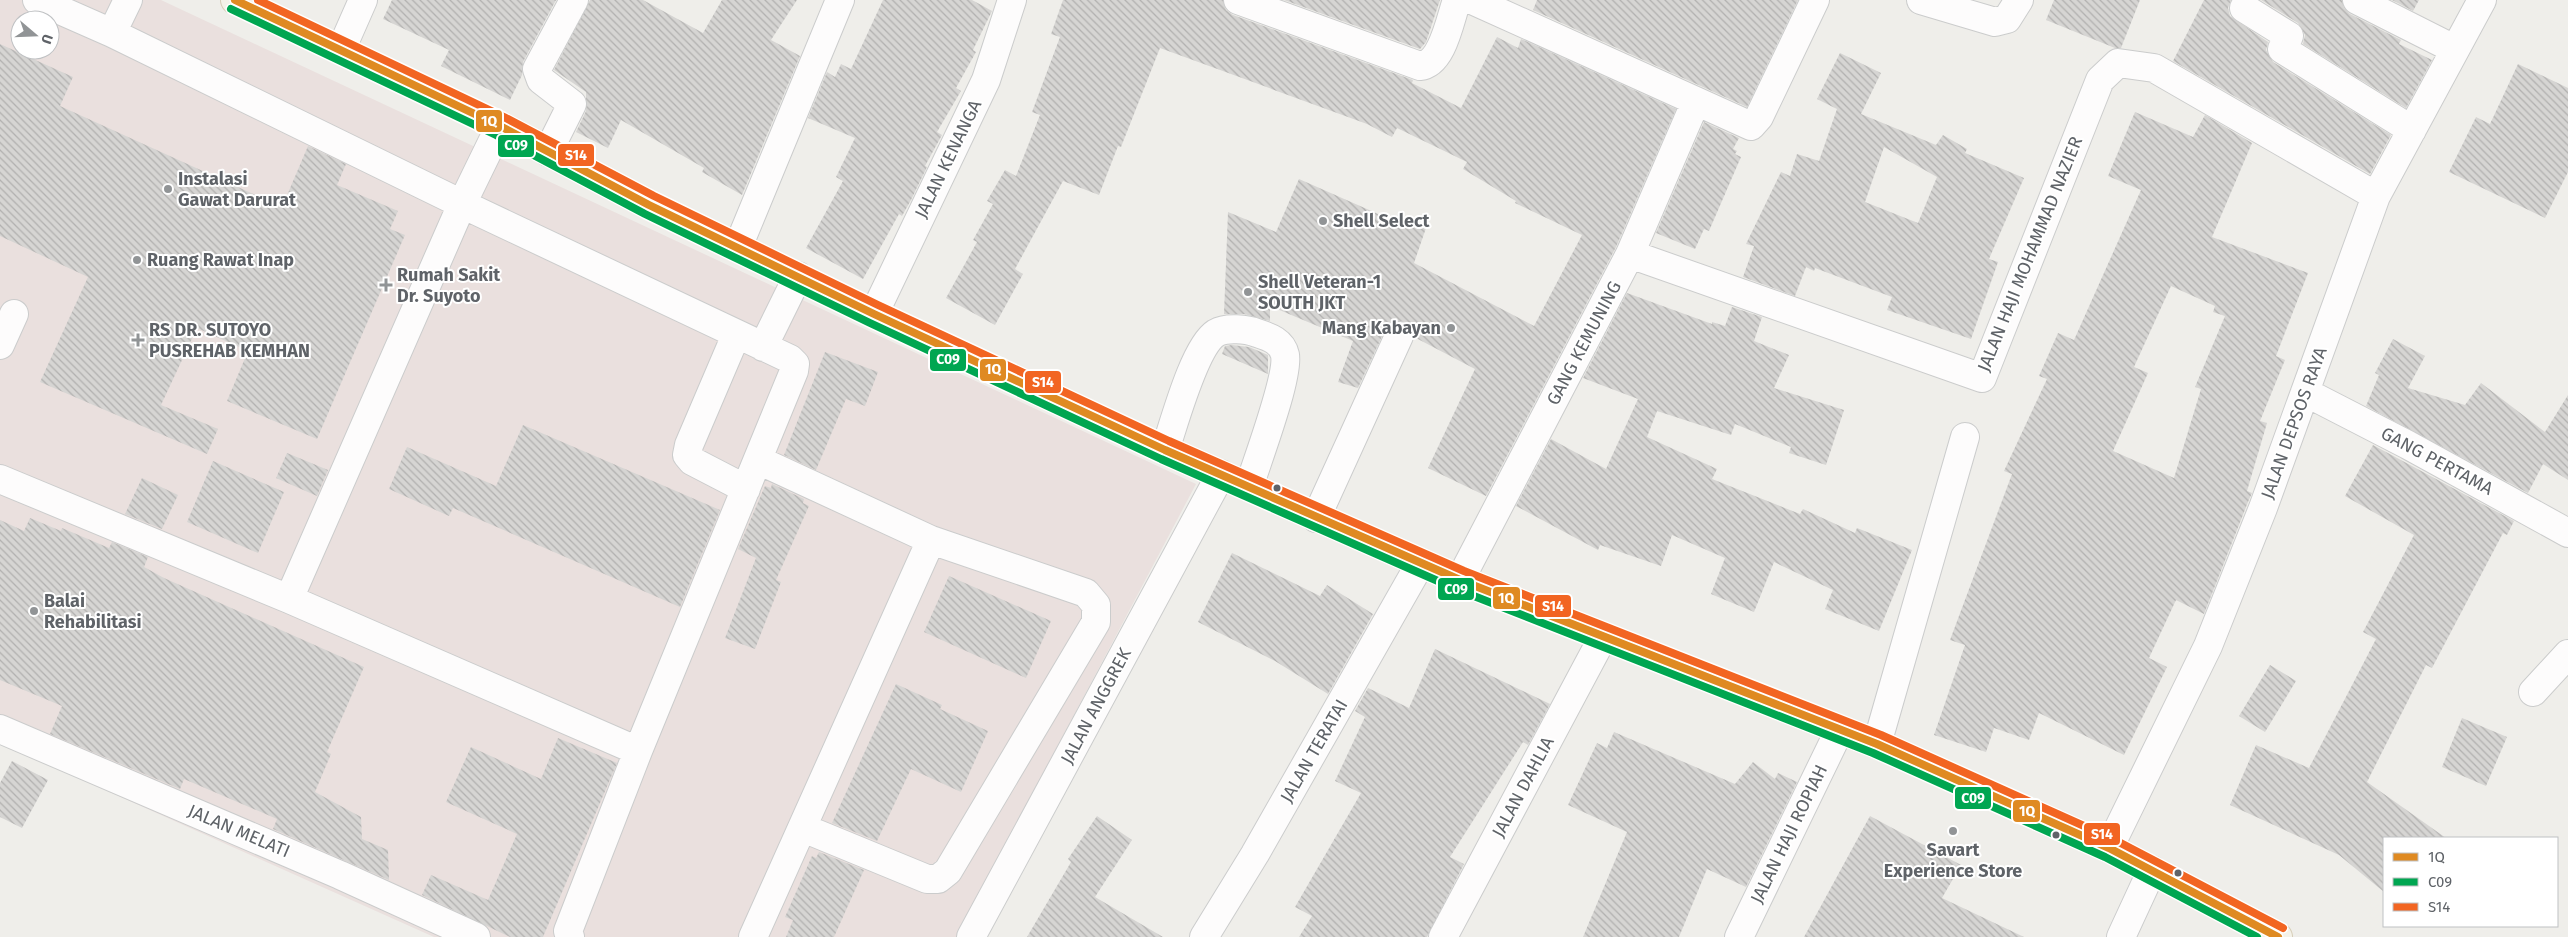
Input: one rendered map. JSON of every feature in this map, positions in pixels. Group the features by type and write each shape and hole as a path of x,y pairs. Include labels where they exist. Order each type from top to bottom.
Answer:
{"main road":[{"path":"235,0 500,126 649,205 874,314 1165,450 1420,564 1839,731 1877,744 2109,848 2278,937"}],"street":[{"path":"37,0 112,34 462,204 790,359 795,364 794,371 758,460 638,751 568,931 570,937"},
{"path":"112,34 128,0"},
{"path":"341,50 363,0"},
{"path":"548,152 572,104 541,80 537,69 574,0"},
{"path":"738,247 840,0"},
{"name":"JALAN KENANGA","path":"874,314 986,80 1012,0"},
{"path":"1238,0 1414,66 1431,63 1439,53 1457,0"},
{"path":"1472,0 1748,124 1753,124 1759,118 1815,0"},
{"path":"1921,0 1996,22 2007,19 2019,0"},
{"path":"2357,0 2454,49"},
{"name":"JALAN DEPSOS RAYA","path":"2109,848 2208,646 2263,508 2376,196 2482,0"},
{"path":"2244,8 2289,36 2282,48 2412,130"},
{"name":"JALAN HAJI MOHAMMAD NAZIER","path":"1630,254 1982,378 2100,80 2118,63 2154,68 2376,196"},
{"name":"GANG KEMUNING","path":"1460,580 1630,254 1696,101"},
{"path":"289,599 462,204 500,126"},
{"path":"763,347 798,276"},
{"path":"0,345 14,314"},
{"path":"1165,450 1195,364 1214,335 1231,330 1254,332 1271,338 1282,348 1285,362 1280,388 1249,487"},
{"path":"736,335 689,445 687,455 692,462 746,489"},
{"path":"1316,518 1399,336"},
{"name":"GANG PERTAMA","path":"2305,392 2408,445 2568,533"},
{"path":"1877,744 1965,437"},
{"path":"758,460 931,540 1086,594 1096,605 1096,622 948,871 938,879 927,879 803,828"},
{"name":"JALAN ANGGREK","path":"971,937 1222,474"},
{"path":"0,479 289,599 638,751"},
{"path":"753,937 931,540"},
{"name":"JALAN TERATAI","path":"1204,937 1255,854 1420,564"},
{"name":"JALAN DAHLIA","path":"1443,937 1603,637"},
{"path":"2533,692 2568,654"},
{"name":"JALAN MELATI","path":"0,729 340,875 476,937"},
{"name":"JALAN HAJI ROPIAH","path":"1739,937 1839,731"},
{"path":"2120,937 2152,870"}],"shaded area":[{"name":"Rumah Sakit Dr. Suyoto","path":"0,0 161,0 1196,484 957,937 434,937 0,743"}],"building":[{"path":"392,0 556,0 523,62 522,75 510,100 441,66 449,50 383,19"},
{"path":"590,0 643,0 703,33 722,0 797,0 771,40 800,56 742,195 702,172 704,168 621,120 608,148 576,132 586,111 586,92 554,70"},
{"path":"883,0 972,0 992,11 973,50 976,52 956,88 961,91 937,132 942,135 925,166 927,167 902,216 899,214 863,279 806,248 843,181 836,177 855,138 808,118 827,72 835,77 841,64 851,69"},
{"path":"1063,0 1223,0 1226,10 1233,15 1413,80 1412,83 1461,108 1497,37 1518,48 1521,39 1676,109 1616,247 1486,496 1428,468 1475,369 1414,337 1411,327 1405,322 1397,321 1390,324 1385,330 1358,388 1338,382 1353,341 1270,306 1270,321 1244,314 1224,314 1228,212 1276,232 1299,179 1394,221 1395,217 1426,228 1414,263 1534,326 1582,235 1515,203 1516,201 1463,169 1467,162 1397,128 1392,137 1367,124 1160,48 1121,147 1118,146 1099,195 1063,181 1015,269 1023,274 995,325 946,298 977,242 973,240 993,204 987,201 1005,170 1016,176 1040,115 1032,112 1060,37 1051,34"},
{"path":"1284,0 1440,0 1426,42 1420,49"},
{"path":"1537,0 1798,0 1747,107 1533,10"},
{"path":"2054,0 2140,0 2121,48 2115,48 2046,20"},
{"path":"2204,0 2231,0 2228,8 2230,16 2268,42 2266,50 2273,62 2391,135 2370,174 2173,61"},
{"path":"2261,0 2342,0 2344,8 2350,14 2401,40 2399,44 2432,60 2406,108 2303,44 2305,35 2298,23"},
{"path":"2392,0 2419,0 2413,11"},
{"path":"0,44 10,49 10,60 35,60 73,77 60,106 282,207 308,146 346,164 337,185 398,211 390,229 405,235 317,439 227,401 248,351 197,328 161,405 218,429 207,454 40,382 88,277 0,236"},
{"path":"1840,53 1881,73 1861,114 1936,145 1943,135 1967,149 1965,153 2024,178 1989,259 1998,262 1971,339 1887,310 1892,297 1815,268 1814,271 1806,267 1795,296 1743,277 1754,246 1746,244 1781,172 1790,176 1797,154 1819,161 1837,109 1817,99","holes":["1884,147 1937,177 1918,223 1865,202"]},
{"path":"2518,64 2568,88 2568,172 2545,218 2449,172 2476,117 2490,124"},
{"path":"2135,112 2193,137 2205,115 2252,143 2212,237 2308,273 2276,356 2285,360 2260,421 2267,423 2247,491 2252,493 2204,614 2176,600 2149,658 2167,667 2124,755 2039,713 2029,740 1994,728 1986,752 1934,735 1965,645 1950,640 2012,474 2004,471 2047,379 2039,376 2058,333 2074,340 2141,190 2108,176","holes":["2171,286 2215,306 2213,312 2225,316 2195,387 2201,389 2174,478 2113,451 2148,373 2134,367"]},
{"path":"1704,122 1739,138 1733,149 1737,151 1735,154 1741,157 1709,231 1704,229 1695,249 1656,233"},
{"path":"1627,293 1712,324 1712,322 1725,326 1732,307 1762,317 1754,341 1789,355 1774,388 1844,410 1826,465 1789,453 1791,447 1735,424 1731,435 1657,411 1647,437 1717,469 1712,479 1800,514 1803,509 1855,533 1857,528 1912,550 1879,631 1825,609 1833,590 1774,562 1754,612 1711,594 1725,558 1672,535 1661,566 1600,545 1598,550 1516,506 1551,439 1606,469 1638,399 1583,378"},
{"path":"2393,339 2425,356 2408,388 2465,405 2481,383 2545,432 2568,395 2568,480 2543,464 2528,493 2366,406 2379,375 2375,373"},
{"path":"1225,346 1249,347 1268,355 1268,374 1222,354"},
{"path":"825,352 878,372 865,406 846,399 816,470 784,455"},
{"path":"523,425 720,510 680,607 453,508 449,516 389,489 407,447 496,486"},
{"path":"2373,445 2514,521 2507,535 2503,533 2432,668 2426,665 2367,782 2445,837 2383,837 2383,891 2339,855 2230,805 2256,745 2309,768 2376,639 2363,632 2414,535 2345,496"},
{"path":"287,453 328,470 317,496 276,478"},
{"path":"213,461 284,492 258,553 187,522"},
{"path":"142,478 178,495 162,529 125,514"},
{"path":"772,484 804,499 803,503 809,506 776,580 781,582 755,649 725,638 756,558 738,549 765,486 771,488"},
{"path":"30,518 61,531 62,528 109,548 112,542 148,557 144,567 164,578 364,667 327,752 331,754 315,792 361,817 362,839 388,850 389,880 273,829 277,819 184,779 180,789 50,734 62,706 0,680 0,520 24,531"},
{"path":"1232,553 1320,596 1327,585 1373,614 1328,694 1275,661 1198,622"},
{"path":"949,576 1051,621 1026,678 924,632"},
{"path":"1435,649 1550,704 1528,745 1523,742 1450,857 1464,864 1427,937 1299,937 1312,916 1295,907 1361,793 1335,781 1365,717 1355,711 1368,688 1409,708"},
{"path":"2270,665 2296,681 2265,732 2239,716"},
{"path":"896,684 942,705 940,709 988,731 961,792 911,769 877,841 832,823"},
{"path":"2462,718 2507,737 2486,786 2442,767"},
{"path":"1614,732 1735,784 1753,762 1775,779 1778,773 1797,782 1746,887 1707,869 1679,937 1583,937 1627,832 1568,805 1597,743 1607,748"},
{"path":"558,738 617,763 543,937 510,937 422,895 431,875 488,900 517,834 446,802 471,747 541,779"},
{"path":"12,761 48,780 22,828 0,817 0,783"},
{"path":"1097,816 1132,840 1095,897 1163,937 1027,937 1071,862 1068,859"},
{"path":"1870,816 1961,865 1942,898 2024,937 1804,937"},
{"path":"819,852 864,870 834,937 786,937 793,920 785,917 812,856 816,858"}],"transit line":[{"name":"1Q","path":"235,0 500,126 649,205 874,314 1165,450 1460,580 1877,744 2109,848 2278,937"},
{"name":"S14","path":"258,0 504,117 654,196 878,305 1169,441 1464,571 1881,735 2113,839 2283,928"},
{"name":"C09","path":"231,9 496,135 645,214 870,323 1161,459 1456,589 1873,753 2105,857 2257,937"}],"place":[{"name":"Instalasi Gawat Darurat","path":"168,189"},
{"name":"Shell Select","path":"1323,221"},
{"name":"Ruang Rawat Inap","path":"137,260"},
{"name":"Rumah Sakit Dr. Suyoto","path":"386,285"},
{"name":"Shell Veteran-1 SOUTH JKT","path":"1248,292"},
{"name":"Mang Kabayan","path":"1451,328"},
{"name":"RS DR. SUTOYO PUSREHAB KEMHAN","path":"138,340"},
{"name":"Balai Rehabilitasi","path":"34,611"},
{"name":"Savart Experience Store","path":"1953,831"}]}
